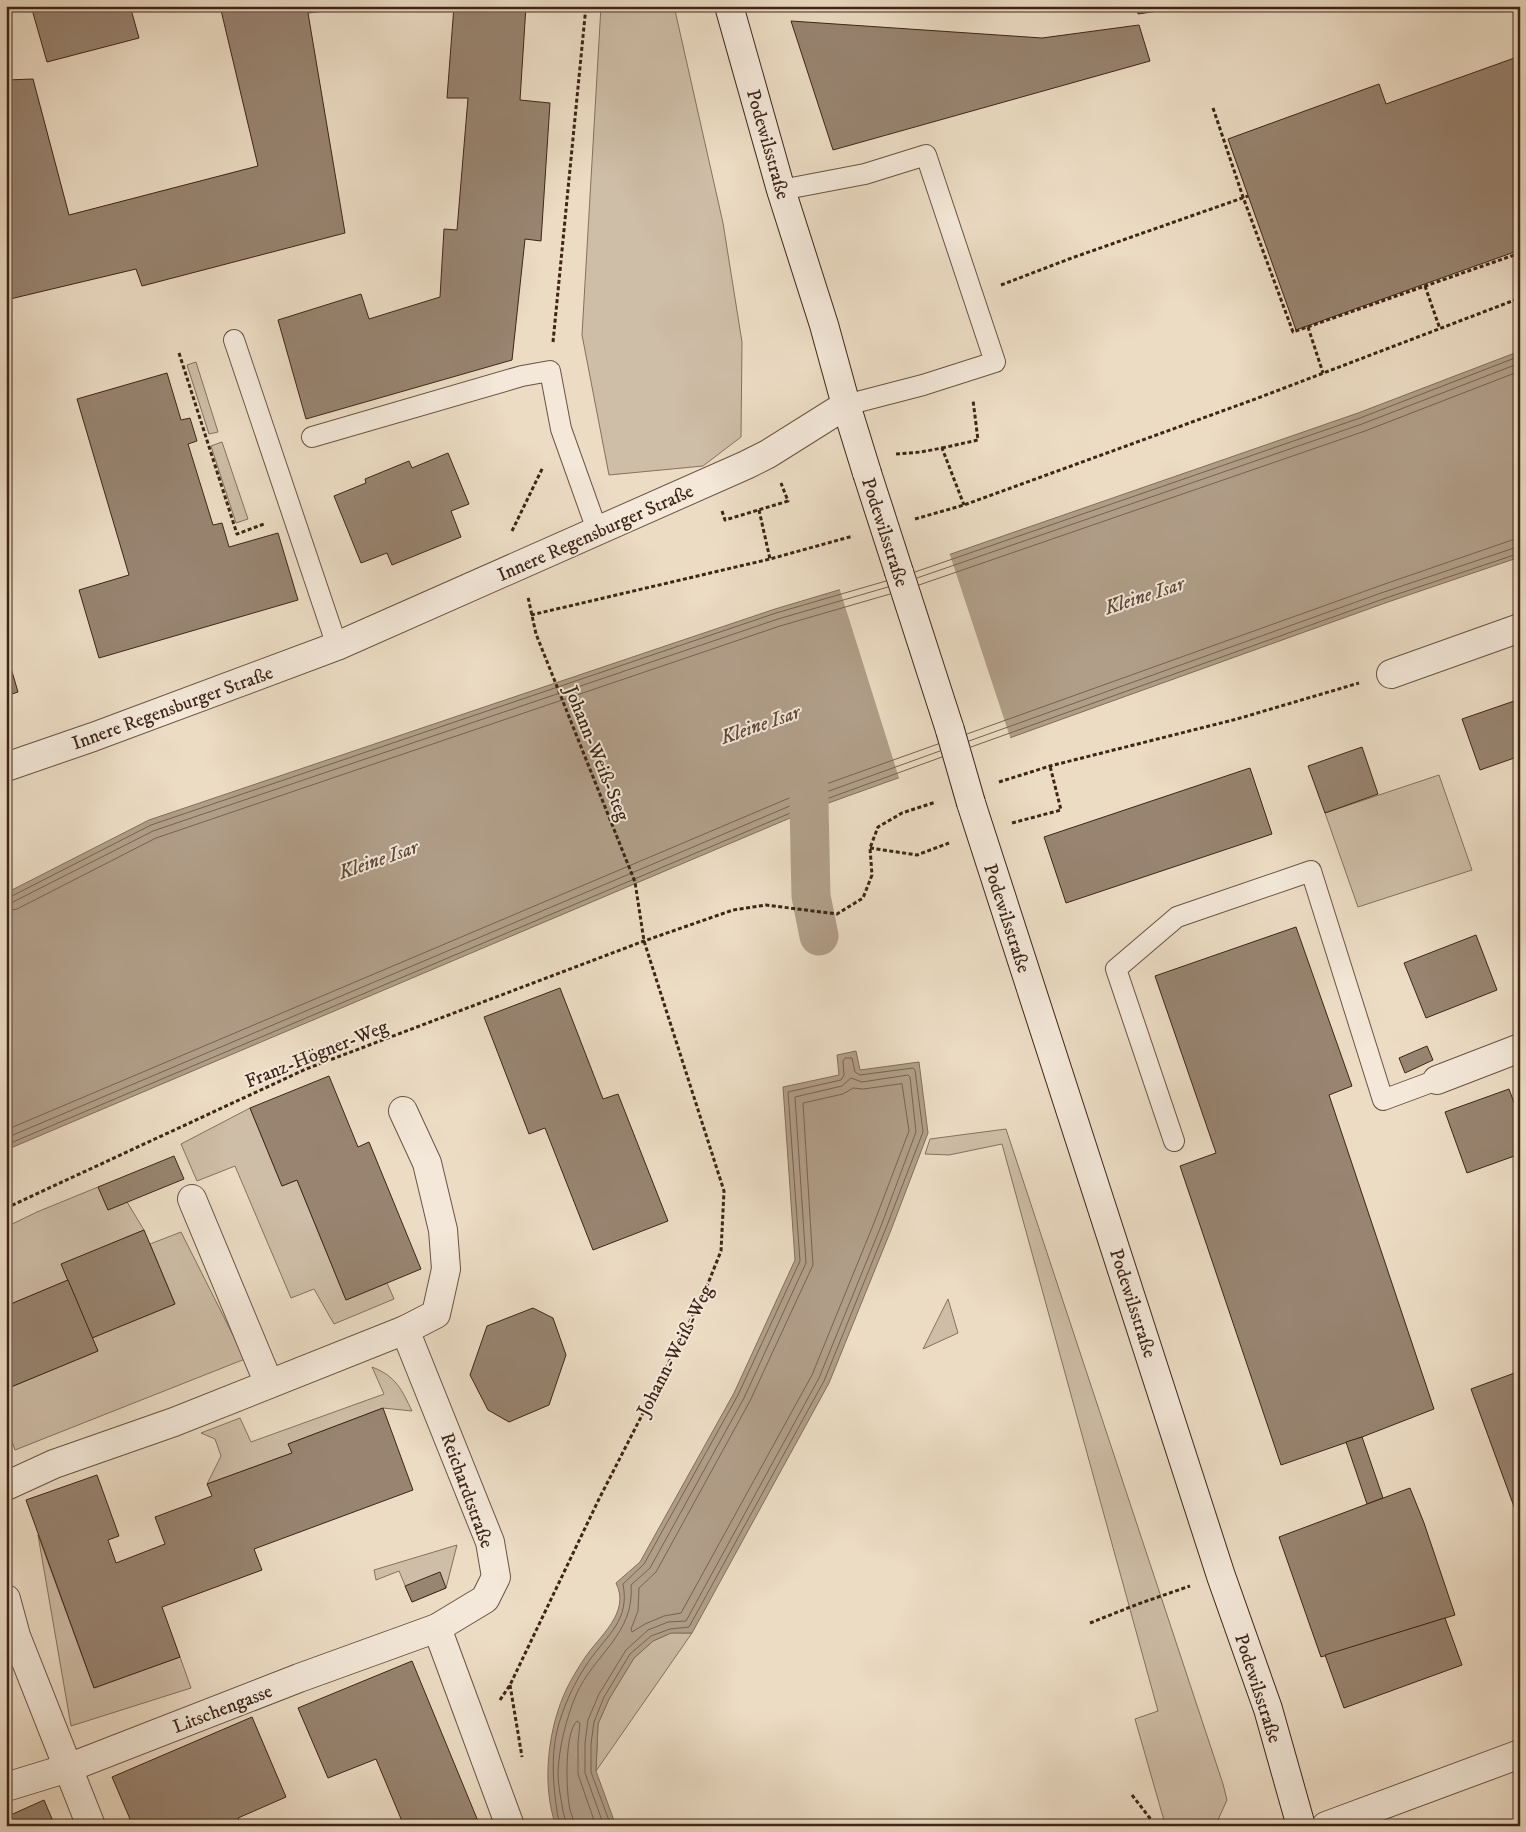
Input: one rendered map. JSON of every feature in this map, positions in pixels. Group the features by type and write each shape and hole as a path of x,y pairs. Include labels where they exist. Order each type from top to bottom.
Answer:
{"street":[{"name":"Podewilsstraße","path":"729,6 781,190 824,325 867,473 950,730 971,803 1221,1576 1268,1709 1301,1826"},
{"name":"Innere Regensburger Straße","path":"6,767 93,737 337,646 458,591 521,566 768,454 846,405"},
{"path":"1391,674 1520,628"},
{"path":"1437,1080 1520,1048"},
{"path":"6,1486 54,1464 174,1422 405,1330 436,1314 446,1269 443,1230 427,1163 403,1111"},
{"path":"192,1199 269,1384"},
{"name":"Reichardtstraße","path":"405,1330 490,1542 496,1577 485,1599 437,1628"},
{"path":"6,1599 11,1636 68,1768 90,1826"},
{"path":"437,1628 510,1826"},
{"name":"Litschengasse","path":"6,1787 68,1768 299,1678 437,1628"},
{"path":"1326,1826 1520,1754"}],"lane":[{"path":"781,190 865,174 926,155 995,362 923,386 846,405"},
{"path":"234,340 337,646"},
{"path":"312,437 522,376 550,370 561,429 597,530"},
{"path":"1174,1141 1116,969 1177,917 1311,871 1383,1100 1437,1080"}],"path":[{"path":"550,370 586,6"},
{"path":"1214,108 1293,332 1520,253"},
{"path":"972,296 1069,259 1246,196"},
{"path":"1425,286 1440,329"},
{"path":"909,520 964,505 1323,373 1520,298"},
{"path":"1308,327 1323,373"},
{"path":"179,353 236,534 293,513"},
{"path":"921,452 978,440 969,371"},
{"path":"521,566 510,534 561,429"},
{"path":"942,448 964,505"},
{"path":"724,520 788,501"},
{"path":"759,510 770,558"},
{"path":"531,615 770,558 853,536"},
{"name":"Johann-Weiß-Steg","path":"536,634 635,882 644,941"},
{"path":"994,783 1050,766 1237,719 1391,674"},
{"path":"1026,820 1062,810 1050,766"},
{"path":"932,850 917,855 870,848 878,827 902,813 939,801"},
{"name":"Franz-Högner-Weg","path":"6,1208 306,1069 644,941 733,910 766,905 837,914 863,898 872,875 870,848"},
{"name":"Johann-Weiß-Weg","path":"477,1734 510,1685 599,1499 703,1296 721,1251 724,1191 644,941"},
{"path":"1090,1624 1138,1604 1221,1576"},
{"path":"1132,1795 1156,1826"}],"shaded area":[{"path":"601,6 674,6 723,223 742,342 741,437 703,466 609,475 582,335"},
{"path":"196,362 218,432 209,434 187,365"},
{"path":"222,442 248,519 236,523 211,446"},
{"path":"1439,775 1472,870 1358,907 1325,813"},
{"path":"250,1108 282,1186 297,1180 346,1300 387,1283 394,1299 334,1324 314,1289 291,1298 235,1166 197,1181 181,1144"},
{"path":"1006,1129 1223,1784 1227,1800 1217,1822 1213,1826 1163,1826 1165,1824 1135,1719 1158,1711 1002,1144 949,1155 925,1154 930,1139"},
{"path":"98,1187 108,1210 127,1202 144,1230 62,1264 68,1280 6,1306 6,1227"},
{"path":"181,1232 245,1359 15,1450 6,1425 6,1389 98,1351 92,1338 175,1304 150,1244"},
{"path":"948,1299 958,1333 923,1349"},
{"path":"372,1367 393,1379 412,1411 383,1408 288,1444 292,1453 207,1484 221,1456 215,1439 201,1433 240,1418 251,1442 384,1394"},
{"path":"38,1535 94,1688 180,1657 191,1688 71,1726"},
{"path":"457,1545 446,1588 412,1602 399,1571 376,1580 374,1570"},
{"path":"671,1633 692,1633 596,1771 598,1724 609,1699 634,1658 653,1641"}],"water":[{"name":"Kleine Isar","path":"1520,351 1520,557 1388,602 809,810 6,1150 6,893 149,820 775,609 899,572 1358,413"},
{"path":"856,1051 860,1070 919,1062 928,1133 891,1230 829,1383 692,1633 671,1633 653,1641 634,1658 609,1699 598,1724 596,1771 616,1826 556,1826 551,1810 548,1775 551,1738 560,1703 590,1650 605,1633 616,1614 620,1594 616,1583 640,1562 734,1393 795,1260 783,1087 839,1075 837,1055"}],"pier":[{"path":"949,552 1011,740 900,781 839,587 899,570"}],"building":[{"path":"31,6 130,6 139,38 47,62"},
{"path":"220,6 360,6 308,13 345,233 142,286 136,269 10,299 6,286 6,80 33,79 69,215 258,166"},
{"path":"454,6 526,6 520,100 550,103 541,241 525,239 512,360 306,419 278,320 361,294 369,319 440,297 444,229 457,230 468,98 447,98"},
{"path":"1137,6 1192,6 1138,14"},
{"path":"791,21 1042,38 1139,25 1150,61 833,150"},
{"path":"1520,56 1520,250 1296,330 1228,139 1379,84 1386,104"},
{"path":"167,373 181,420 190,418 197,441 188,444 213,525 222,523 229,547 278,533 298,600 99,658 79,590 129,575 77,399"},
{"path":"448,453 469,504 451,511 461,537 392,565 387,553 361,563 334,496 366,483 365,479 409,461 412,468"},
{"path":"6,651 18,692 6,696"},
{"path":"1520,699 1520,756 1480,770 1462,719"},
{"path":"1362,747 1378,794 1325,813 1308,766"},
{"path":"1250,768 1272,834 1066,903 1044,837"},
{"path":"1296,927 1352,1086 1329,1095 1434,1409 1362,1437 1281,1465 1180,1166 1216,1153 1155,976"},
{"path":"1476,935 1497,990 1426,1018 1404,963"},
{"path":"560,988 603,1099 618,1094 668,1221 593,1250 545,1128 529,1134 484,1017"},
{"path":"1427,1046 1433,1060 1405,1073 1399,1058"},
{"path":"329,1076 358,1147 369,1142 421,1269 346,1300 297,1180 282,1186 250,1108"},
{"path":"1509,1089 1520,1119 1520,1154 1467,1173 1445,1112"},
{"path":"174,1156 184,1179 108,1210 98,1187"},
{"path":"144,1230 175,1304 92,1338 61,1264"},
{"path":"68,1280 98,1351 6,1389 6,1306"},
{"path":"533,1308 553,1318 566,1355 549,1405 509,1422 488,1410 470,1375 487,1326"},
{"path":"1520,1371 1520,1523 1471,1389"},
{"path":"383,1408 413,1490 254,1549 262,1570 162,1607 180,1657 94,1688 26,1500 97,1475 119,1536 108,1540 116,1563 165,1544 155,1517 212,1496 207,1484 292,1453 288,1444"},
{"path":"1362,1437 1383,1498 1367,1504 1346,1442"},
{"path":"1410,1488 1424,1523 1455,1615 1321,1657 1279,1537"},
{"path":"440,1572 446,1588 412,1602 405,1586"},
{"path":"1445,1618 1462,1665 1344,1708 1325,1655"},
{"path":"412,1661 480,1826 404,1826 376,1759 328,1778 298,1708"},
{"path":"252,1717 286,1797 238,1818 241,1826 133,1826 112,1777"},
{"path":"44,1800 55,1826 6,1826 6,1817"}],"waterway":[{"path":"808,757 811,896 819,936"}]}
